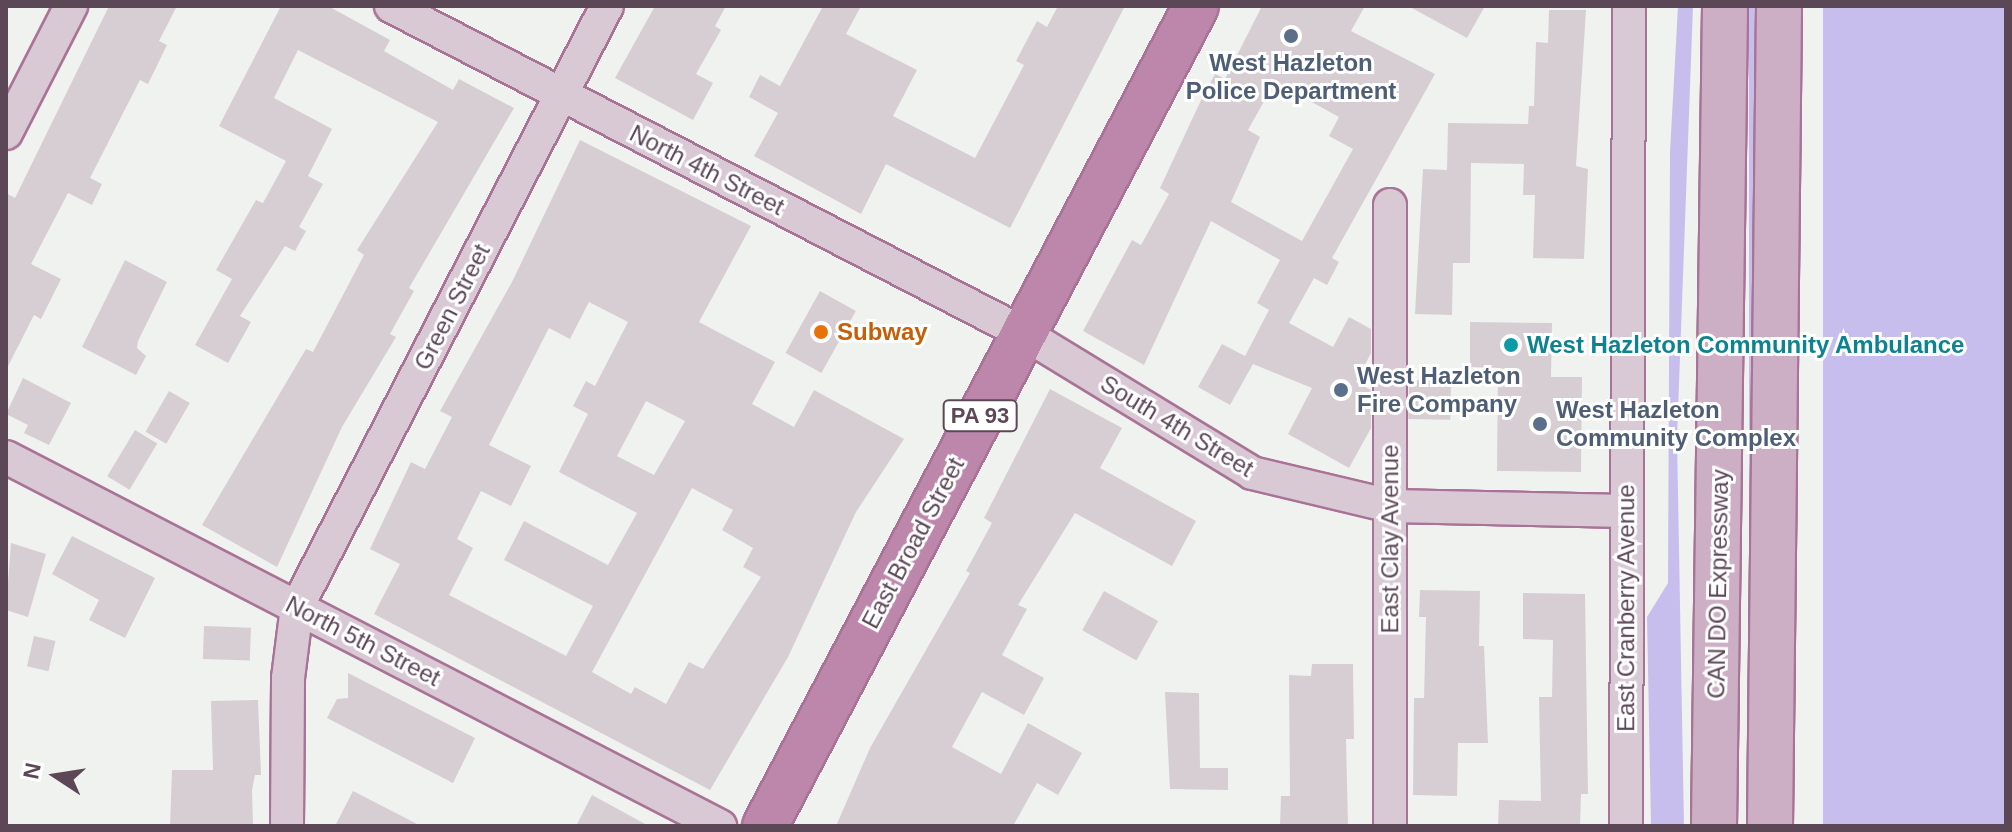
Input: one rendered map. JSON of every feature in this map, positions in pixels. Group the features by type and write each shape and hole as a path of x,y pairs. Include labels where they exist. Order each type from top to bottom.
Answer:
{"highway":[{"name":"East Broad Street","path":"765,826 1196,6"}],"main road":[{"name":"CAN DO Expressway","path":"1714,826 1725,6"},
{"path":"1770,826 1779,6"}],"street":[{"path":"6,133 71,6"},
{"name":"North 4th Street","path":"391,6 1023,333"},
{"name":"Green Street","path":"297,607 607,6"},
{"name":"East Cranberry Avenue","path":"1626,826 1629,6"},
{"name":"East Clay Avenue","path":"1390,205 1390,826"},
{"name":"South 4th Street","path":"1023,333 1252,473 1391,506 1626,511"},
{"name":"North 5th Street","path":"6,457 720,826"},
{"path":"287,826 288,678 297,607"}],"shaded area":[{"path":"1678,6 1693,6 1677,438 1684,826 1651,826 1647,617 1668,583 1670,152"},
{"path":"1749,6 1762,6 1762,826 1749,826"},
{"path":"1823,6 2006,6 2006,826 1823,826"}],"building":[{"path":"109,6 177,6 159,41 167,45 148,84 140,80 90,178 102,184 92,205 68,193 31,264 61,279 41,319 34,315 6,370 6,193 15,198"},
{"path":"281,6 328,6 390,40 384,51 453,90 459,79 514,108 409,288 414,291 390,334 396,337 342,427 277,567 202,525 306,349 313,352 364,255 357,250 438,122 298,50 274,98 332,129 308,176 323,184 299,227 306,231 295,251 285,246 240,316 251,322 228,363 195,345 232,279 216,270 256,200 263,203 286,161 219,126"},
{"path":"655,6 726,6 715,26 721,30 696,74 713,83 693,120 615,78"},
{"path":"823,6 861,6 846,34 917,70 893,116 975,158 1024,65 1016,61 1037,21 1047,27 1058,6 1125,6 1010,228 886,164 861,214 754,156 778,113 749,97 760,75 780,86"},
{"path":"1262,6 1365,6 1351,31 1435,74 1332,258 1339,262 1327,285 1314,278 1289,323 1333,347 1349,317 1371,329 1371,353 1356,382 1371,390 1371,428 1349,468 1288,434 1312,388 1253,364 1230,405 1198,387 1222,344 1245,356 1269,310 1257,303 1280,260 1211,221 1144,365 1083,331 1132,240 1141,245 1169,194 1160,188 1215,74 1225,79","holes":["1275,82 1339,117 1329,136 1353,149 1302,241 1231,202 1260,137 1248,130"]},
{"path":"1408,6 1485,6 1467,38"},
{"path":"1549,10 1586,10 1576,166 1588,169 1584,259 1533,258 1535,195 1523,195 1524,164 1471,163 1470,263 1453,263 1452,315 1415,314 1423,169 1447,170 1448,123 1528,124 1529,106 1534,106 1536,42 1548,43"},
{"path":"580,140 751,226 699,322 775,362 752,404 794,427 814,390 904,439 856,512 788,657 710,790 374,614 400,564 370,549 411,462 425,469 452,417 440,411 512,282","holes":["589,302 628,322 595,386 586,381 573,406 588,414 559,472 637,513 608,565 524,521 504,560 593,606 566,656 449,595 473,548 457,539 481,491 511,506 531,466 489,445 549,328 570,339","646,401 685,421 654,475 617,456","692,488 733,510 722,530 753,548 743,567 761,577 703,669 689,662 666,704 635,687 631,694 592,672"]},
{"path":"125,260 167,282 138,341 137,348 146,356 136,375 82,347"},
{"name":"Subway","path":"820,291 856,311 821,373 786,353"},
{"name":"West Hazleton Community Complex","path":"1470,322 1552,323 1551,377 1582,377 1581,472 1497,471 1498,368 1470,367"},
{"path":"23,378 71,403 49,445 24,433 28,425 6,414"},
{"path":"1409,380 1451,381 1450,420 1408,419"},
{"path":"1050,389 1122,428 1100,468 1196,521 1172,566 1075,513 1018,605 1027,609 1002,655 1044,678 1024,715 982,692 952,747 1001,774 1028,723 1082,753 1058,795 1037,783 1013,826 836,826 870,748 970,573 966,571 992,523 984,518"},
{"path":"169,391 190,403 166,444 146,432"},
{"path":"135,430 157,443 129,490 107,476"},
{"path":"72,536 155,578 125,638 89,620 99,600 52,574"},
{"path":"11,543 46,554 28,617 6,610"},
{"path":"1420,590 1480,591 1479,646 1484,646 1488,743 1458,743 1457,796 1413,795 1414,698 1424,698 1426,617 1419,617"},
{"path":"1104,591 1158,621 1136,660 1082,630"},
{"path":"1523,593 1585,594 1588,794 1581,794 1580,826 1498,826 1499,800 1541,801 1539,697 1552,697 1553,640 1523,639"},
{"path":"204,626 251,628 250,661 203,659"},
{"path":"34,636 55,641 48,671 27,666"},
{"path":"1312,664 1353,664 1354,739 1346,739 1348,826 1280,826 1281,796 1290,796 1289,675 1311,676"},
{"path":"348,673 475,738 453,783 327,718 337,699 348,698"},
{"path":"1165,692 1199,693 1200,768 1228,768 1228,790 1170,789"},
{"path":"258,700 261,775 255,775 252,790 253,826 170,826 172,770 213,770 211,701"},
{"path":"353,791 421,826 335,826"},
{"path":"592,795 649,826 576,826"}],"place":[{"name":"West Hazleton Police Department","path":"1291,36"},
{"name":"Subway","path":"821,332"},
{"name":"West Hazleton Community Ambulance","path":"1511,345"},
{"name":"West Hazleton Fire Company","path":"1341,390"},
{"name":"West Hazleton Community Complex","path":"1540,424"}]}
